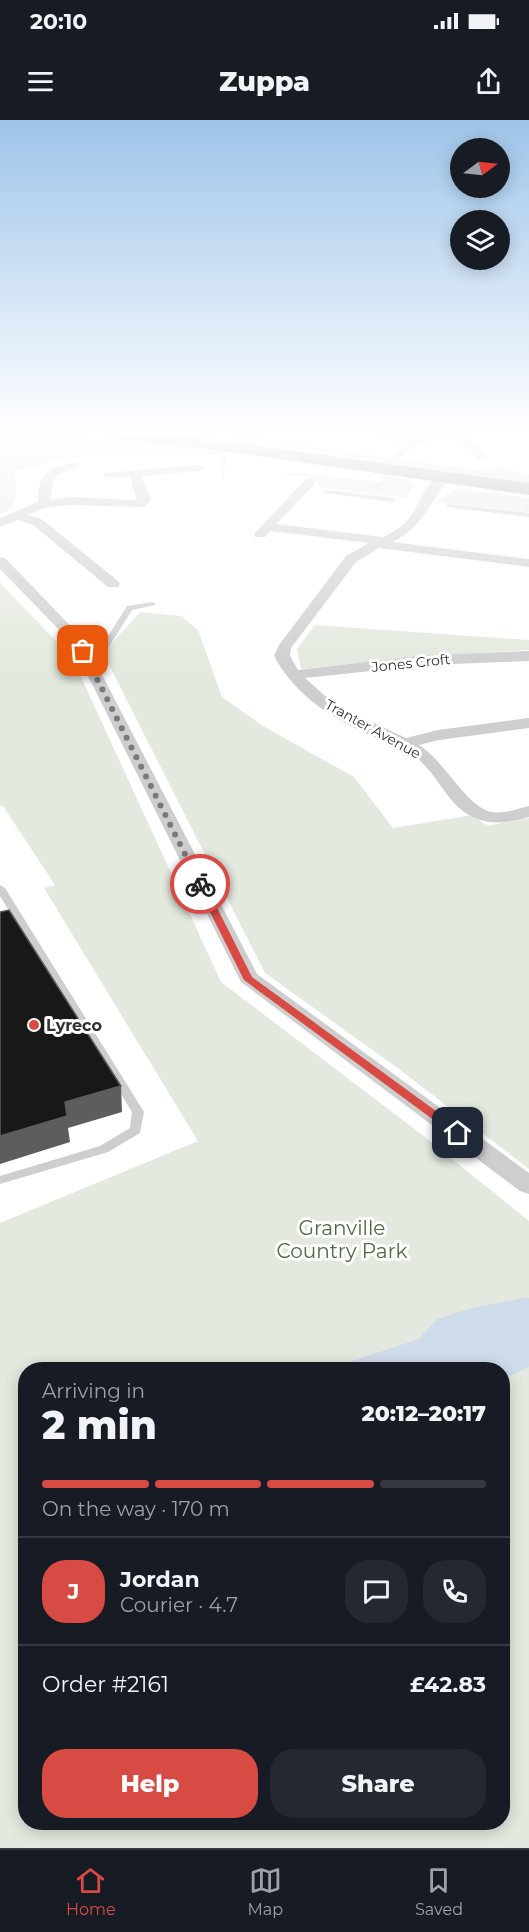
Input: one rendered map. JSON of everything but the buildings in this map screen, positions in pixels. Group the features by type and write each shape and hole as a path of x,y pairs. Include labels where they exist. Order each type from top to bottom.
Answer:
{"street":[{"path":"0,523 15,515 37,522 112,584"},
{"path":"279,515 262,532 381,542 529,563"},
{"name":"Tranter Avenue","path":"418,515 400,534 351,559 284,648 282,656 293,675 317,698 428,759 464,804 480,814 493,818 529,811"},
{"path":"0,561 77,640 248,978 529,1185"},
{"name":"Jones Croft","path":"293,675 427,660 529,656"},
{"path":"404,744 438,735 529,723"}],"lane":[{"path":"83,651 104,648 129,608 153,604"},
{"path":"0,888 138,1112 136,1130 104,1149 0,1180"}],"green space":[{"name":"Granville Country Park","path":"0,583 62,647 65,642 221,982 425,1137 529,1221 529,1848 0,1848 0,1223 198,1141 44,888 55,885 3,806 0,806"},
{"path":"140,612 181,616 198,630 222,697 263,726 354,777 393,828 473,815 487,826 529,818 529,1169 399,1069 265,973 103,653"},
{"path":"315,625 529,640 529,650 442,655 301,669 297,649"}],"water":[{"path":"529,1298 529,1367 510,1376 510,1362 349,1362 419,1339 437,1319 469,1309"}],"way so far":[{"path":"83,651 200,884"}],"place":[{"name":"Lyreco","path":"34,1025"}],"route":[{"path":"200,884 248,978 458,1133"}]}
